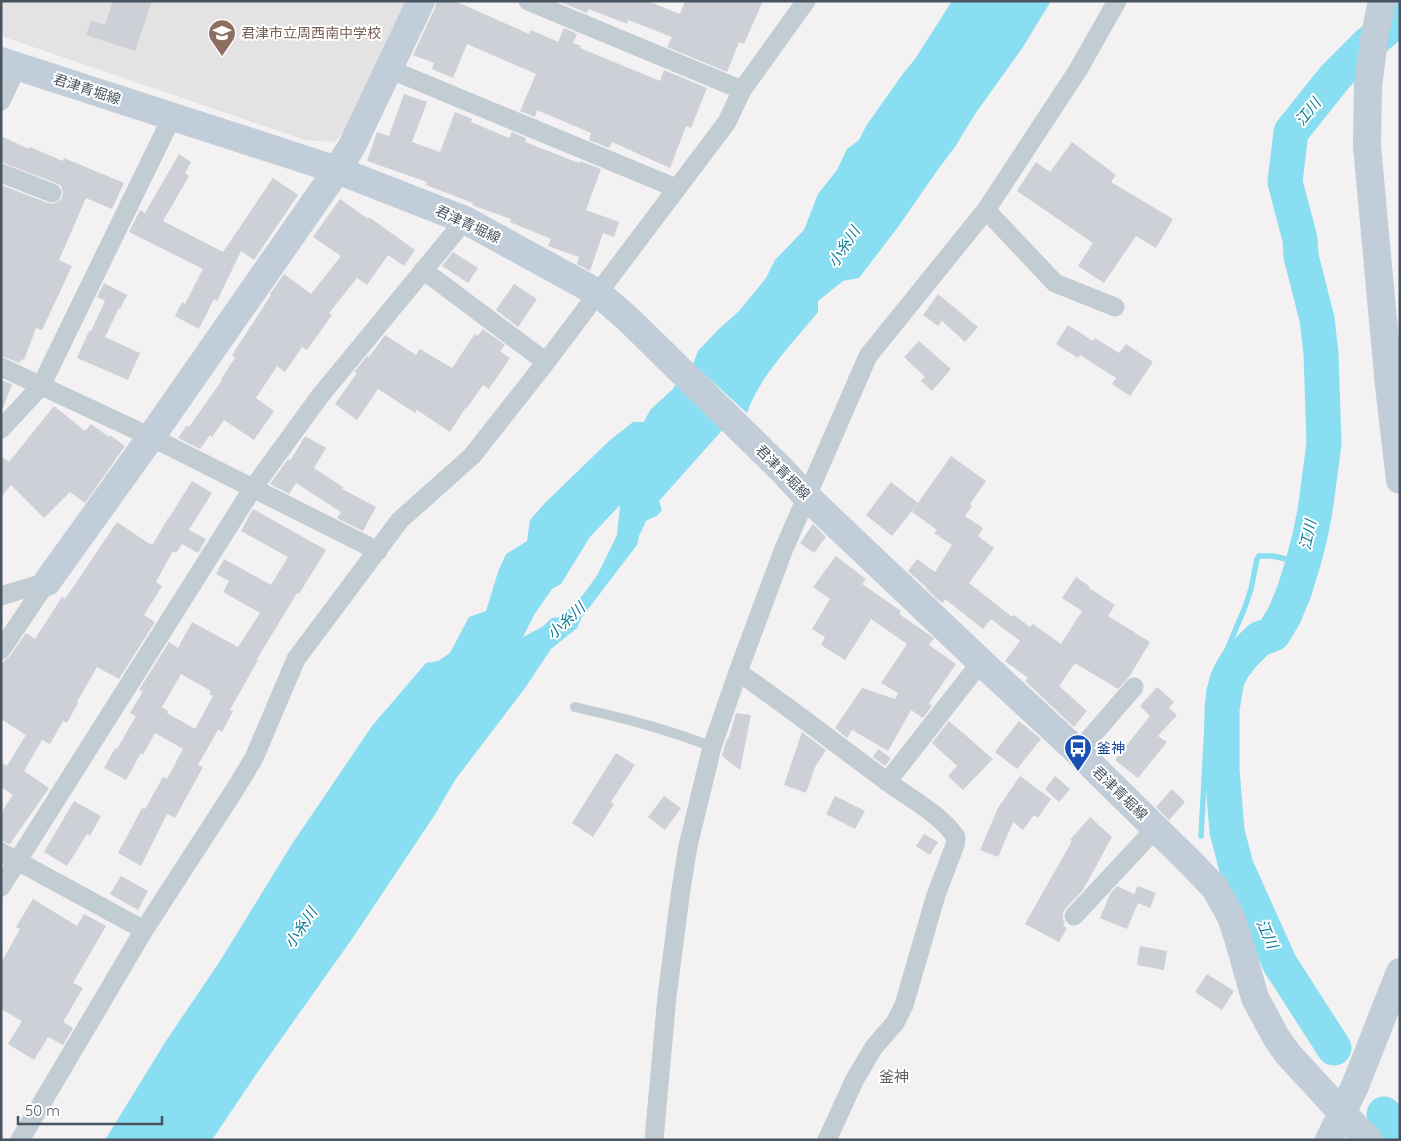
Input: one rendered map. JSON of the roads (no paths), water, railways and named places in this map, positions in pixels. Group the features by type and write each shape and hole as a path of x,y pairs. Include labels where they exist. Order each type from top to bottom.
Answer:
{"main road":[{"path":"47,582 151,437 337,170 352,146 422,1"},
{"path":"1382,4 1374,40 1368,86 1368,146 1394,386 1400,480"},
{"name":"君津青堀線","path":"9,64 337,170 464,220 598,293 628,319 808,497 1078,752 1215,888 1231,917 1255,998 1266,1020 1287,1053 1369,1140"},
{"path":"1329,1140 1370,1049 1400,972"}],"street":[{"path":"528,1 742,90"},
{"path":"20,1140 144,930 254,758 296,659 400,520 472,456 546,362 727,122 742,90 806,1"},
{"path":"654,1140 662,1036 688,846 712,747 783,551 868,356 986,210 1078,70 1117,1"},
{"path":"1,101 9,64"},
{"path":"389,69 676,188"},
{"path":"1,428 41,386 172,117"},
{"path":"1,173 52,193"},
{"path":"986,210 1055,283 1115,307"},
{"path":"1,887 9,856 253,488 320,396 464,220"},
{"path":"423,270 546,362"},
{"path":"1,367 151,437 378,551"},
{"path":"1,596 47,582"},
{"path":"1,650 47,582"},
{"path":"887,782 981,662"},
{"path":"738,672 780,701 887,782 924,806 956,837 955,845 936,895 904,1005 895,1023 874,1047 855,1079 827,1140"},
{"path":"1078,752 1134,687"},
{"path":"1074,916 1156,828"},
{"path":"9,856 144,930"}],"lane":[{"path":"575,707 637,721 684,735 712,747"}],"water":[{"name":"小糸川","path":"952,1 1051,1 1023,47 898,227 859,278 843,281 818,301 818,312 769,373 760,386 747,413 693,364 698,351 740,310 766,278 775,260 804,230 818,194 837,170 847,149 859,140 866,126 915,59"},
{"name":"小糸川","path":"678,381 725,427 659,501 662,510 658,515 646,521 637,545 582,617 577,628 551,649 525,688 455,780 434,816 354,936 212,1140 105,1140 166,1041 220,961 292,844 372,726 426,663 438,661 450,653 469,617 486,611 498,572 506,554 527,541 530,520 546,502 609,441 633,422 644,422 650,410 673,389","holes":["620,505 617,535 598,574 583,595 560,617 552,618 542,627 523,637 534,615 552,589 561,584 590,537"]}],"waterway":[{"name":"江川","path":"1334,1048 1280,964 1236,866 1227,831 1222,770 1222,709 1227,680 1233,668 1259,639 1273,634 1284,616 1294,592 1310,536 1324,444 1321,354 1317,319 1301,256 1300,239 1285,182 1291,132 1335,77 1366,46 1400,17"},
{"path":"1201,836 1209,690 1217,667 1227,650 1245,607 1257,559 1259,556 1273,556 1303,563"},
{"name":"江川","path":"1384,1114 1400,1130"}],"place":[{"name":"君津市立周西南中学校","path":"222,57"},
{"name":"釜神","path":"1078,772"}],"district":[{"name":"釜神","path":"894,1077"}]}
